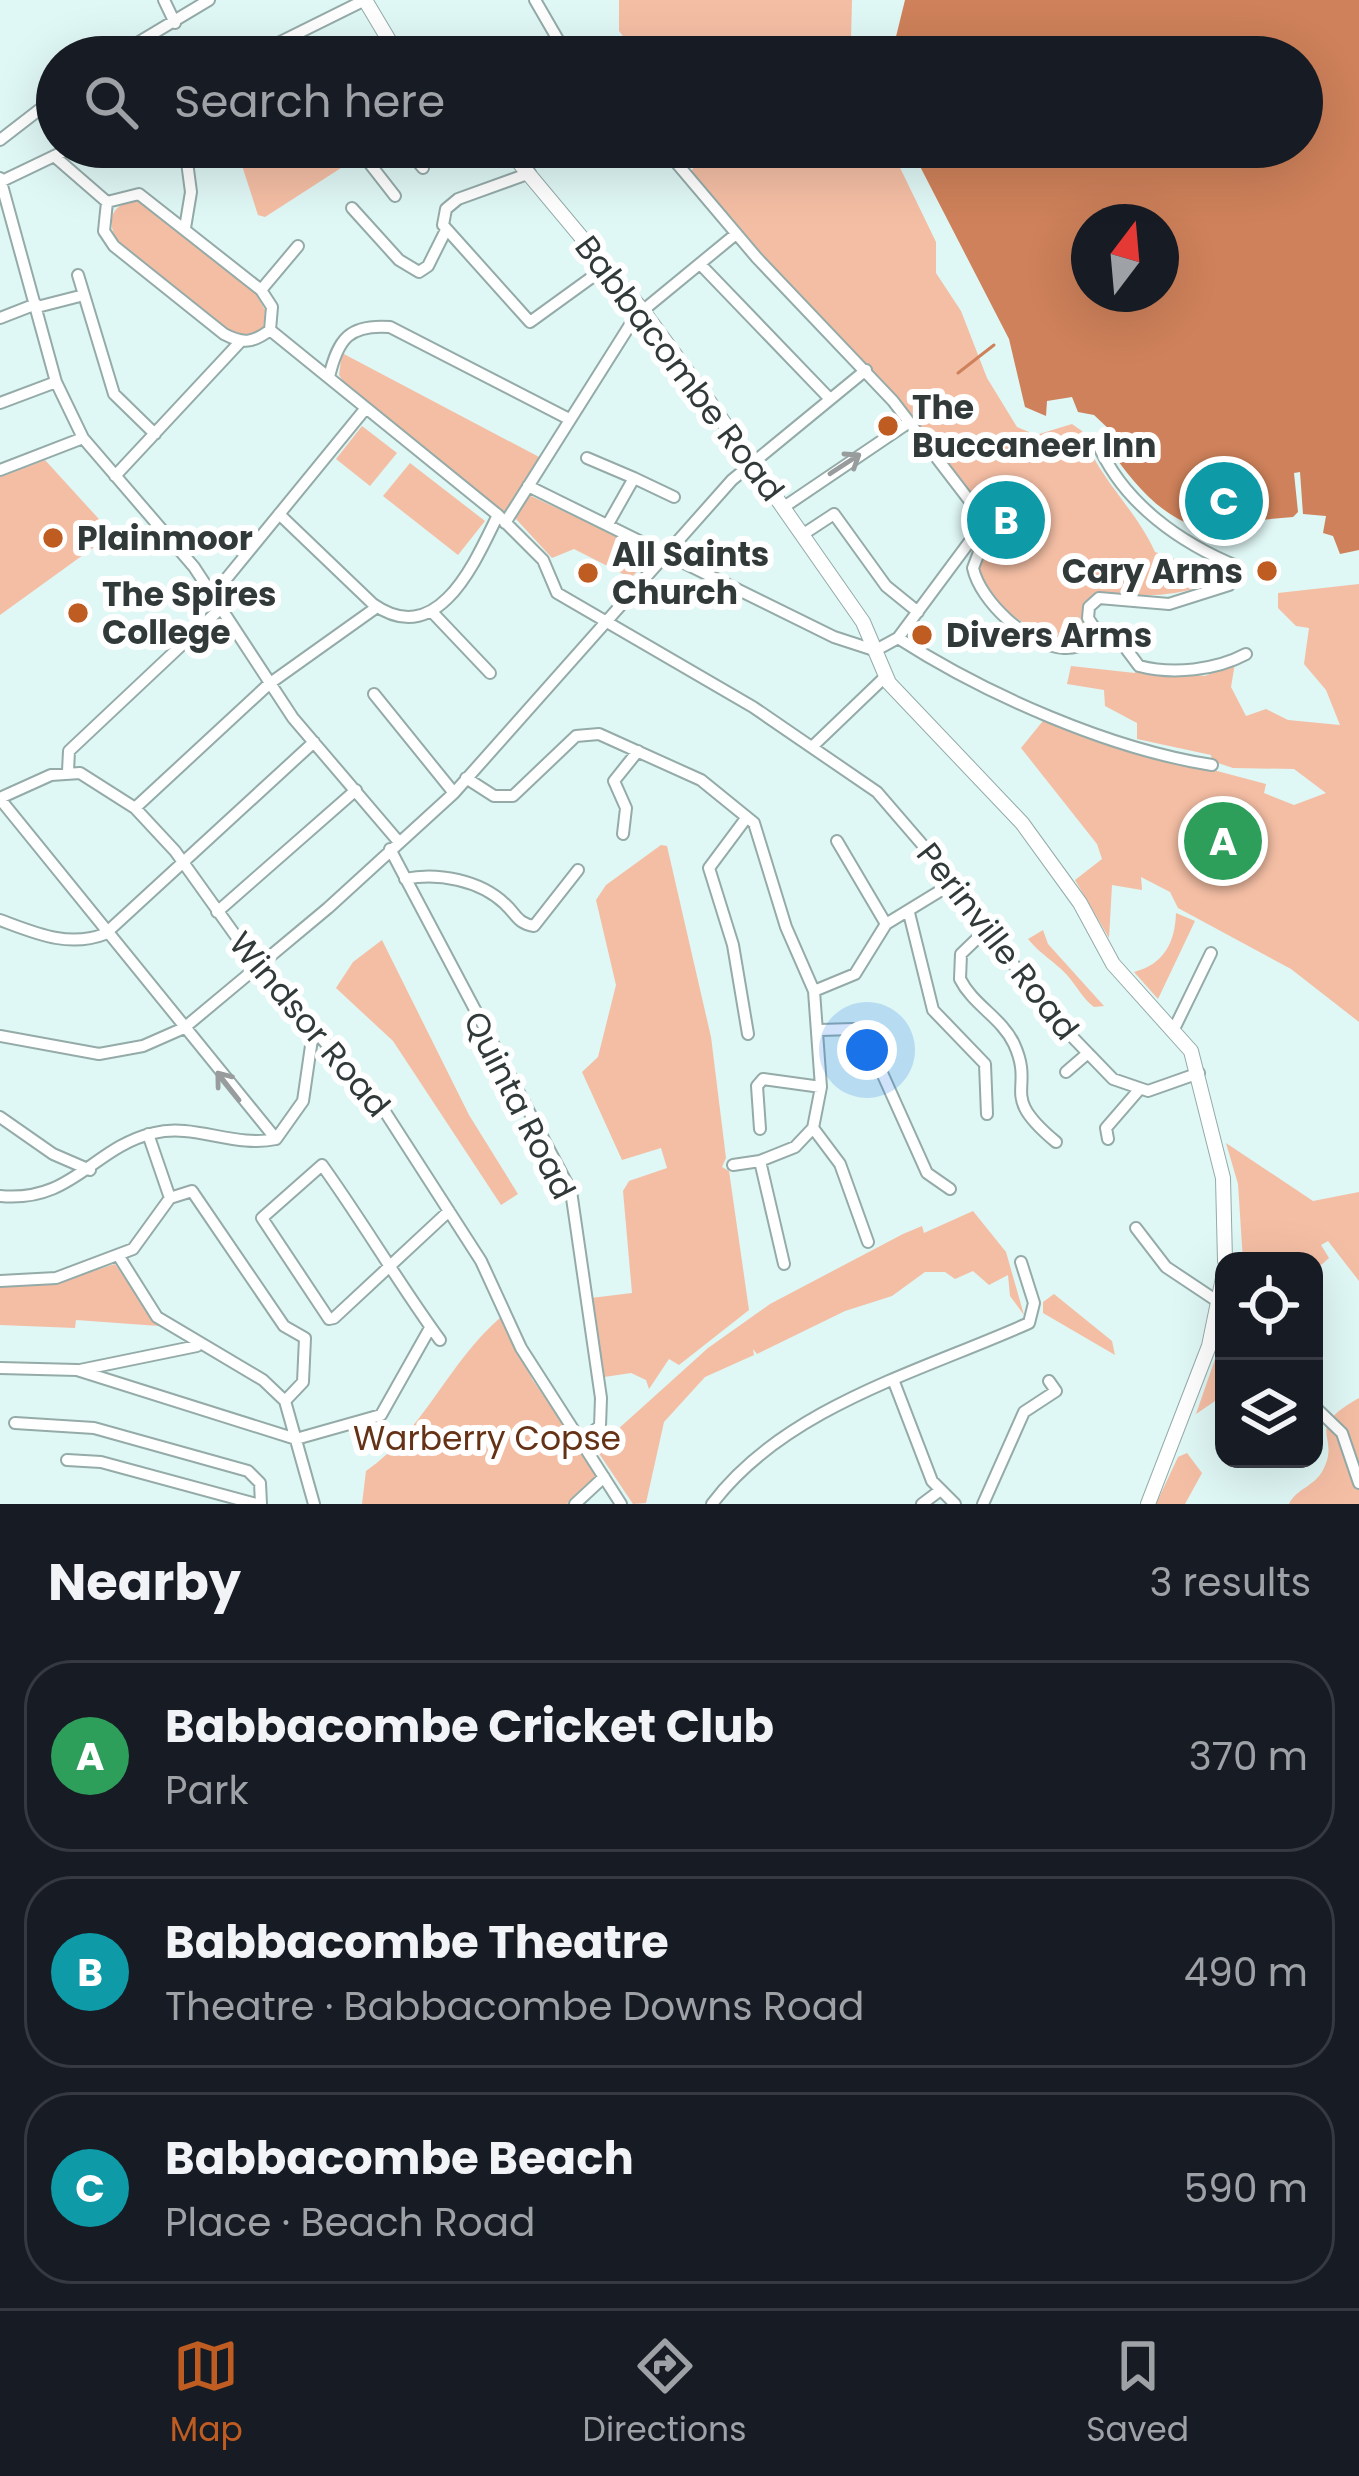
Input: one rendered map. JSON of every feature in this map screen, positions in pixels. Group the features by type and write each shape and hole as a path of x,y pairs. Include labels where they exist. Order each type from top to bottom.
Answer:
{"main road":[{"path":"365,0 386,36"},
{"name":"Babbacombe Road","path":"527,168 643,311 752,461 877,651 886,676 1022,823 1080,902 1113,964 1174,1029 1199,1073 1222,1178 1225,1252"},
{"path":"1148,1504 1181,1426 1215,1320"}],"street":[{"path":"164,0 175,23"},
{"path":"152,36 209,0"},
{"path":"292,36 365,0"},
{"path":"535,0 556,36"},
{"path":"0,140 36,112"},
{"path":"0,180 36,164"},
{"path":"68,168 107,202"},
{"path":"185,228 191,192 188,168"},
{"path":"371,168 395,196"},
{"path":"528,486 834,637 877,651 898,638 979,530 979,513 866,370 736,234 681,168"},
{"path":"530,172 458,199 442,218 446,230 530,322 606,266"},
{"name":"Quinta Road","path":"0,180 56,382 83,438 213,595 269,684 356,790 394,845 405,879 571,1191 601,1398 600,1426 582,1440"},
{"path":"107,202 139,194 261,290 272,307 270,330 258,340 240,342 115,476"},
{"path":"107,202 104,231 113,246 240,342"},
{"path":"352,208 399,260 419,272 428,266 446,230"},
{"path":"279,514 377,607 409,617 433,613 456,592 643,311 736,234"},
{"path":"261,290 298,247"},
{"path":"700,265 829,398"},
{"path":"78,275 114,394 154,434"},
{"path":"0,318 84,296"},
{"path":"329,377 335,350 351,331 365,325 390,327 569,419"},
{"name":"Perinville Road","path":"270,330 502,519 543,560 557,593 607,617 813,746 877,792 953,883 1053,1017 1113,1079 1138,1091"},
{"path":"0,1036 99,1054 143,1046 184,1028 454,793 607,617 752,461 866,370"},
{"path":"0,403 56,382"},
{"path":"213,595 366,408"},
{"path":"784,507 908,423"},
{"path":"0,470 83,438"},
{"path":"1097,442 1141,508 1239,566 1238,577 1229,585 1169,604 1099,598 1089,607 1088,618 1101,638"},
{"path":"587,458 674,497"},
{"path":"608,524 634,478"},
{"path":"802,535 834,514 886,586 918,612"},
{"path":"979,530 986,534 973,568 985,597 1036,640 1064,648 1101,638 1121,642 1139,666 1166,671 1221,667 1246,654"},
{"path":"135,808 269,684 377,607"},
{"path":"221,608 69,751 68,771 0,798 276,1139"},
{"path":"433,613 490,673"},
{"path":"898,638 971,683 1138,747 1212,766"},
{"path":"813,746 886,676"},
{"path":"374,694 454,793"},
{"path":"466,778 494,796 513,796 566,744 587,734 701,780 758,830 785,926 814,992 821,1088 813,1128 795,1147 760,1161 733,1165"},
{"path":"0,920 51,939 88,940 110,931 314,742"},
{"path":"623,834 624,802 614,781 638,752"},
{"name":"Windsor Road","path":"68,771 93,778 135,808 185,864 258,967 314,1032 350,1064 481,1261 521,1348 621,1504"},
{"path":"217,912 356,790"},
{"path":"624,802 643,808"},
{"path":"747,817 709,868 733,945 748,1034"},
{"path":"837,841 886,924"},
{"path":"405,879 424,874 465,882 501,900 518,920 534,926 578,870"},
{"path":"814,992 855,974 886,924 953,883"},
{"path":"909,913 933,1010 985,1064 987,1114"},
{"path":"986,929 961,954 960,980 1014,1044 1019,1100 1028,1118 1056,1142"},
{"path":"1174,1029 1211,952"},
{"path":"820,1030 853,1029 865,1035 927,1173 950,1190"},
{"path":"0,1196 43,1195 148,1134 167,1130 244,1142 276,1139 304,1101 314,1032"},
{"path":"1066,1072 1088,1053"},
{"path":"1108,1139 1106,1127 1138,1091 1173,1086 1199,1073"},
{"path":"760,1130 757,1086 763,1079 821,1088"},
{"path":"0,1117 53,1154 90,1170"},
{"path":"813,1128 840,1164 868,1242"},
{"path":"148,1134 170,1198"},
{"path":"760,1161 784,1264"},
{"path":"440,1340 430,1328 390,1267 322,1165 262,1218 329,1319 390,1267 449,1211"},
{"path":"0,1281 56,1278 133,1249 170,1198 192,1191 284,1327 305,1338 303,1382 285,1401"},
{"path":"1136,1228 1166,1267 1215,1301"},
{"path":"118,1255 157,1317 198,1346 263,1380 285,1401 314,1504"},
{"path":"712,1504 738,1472 781,1437 1029,1323 1034,1303 1021,1262"},
{"path":"77,1370 296,1439 381,1415 430,1328"},
{"path":"0,1368 77,1370 198,1346"},
{"path":"983,1504 1024,1412 1056,1391 1049,1381"},
{"path":"894,1382 938,1492 955,1504"},
{"path":"1323,1415 1342,1433 1359,1483"},
{"path":"15,1423 94,1428 248,1471 260,1483 258,1504 101,1462 67,1460"},
{"path":"575,1504 604,1477"},
{"path":"922,1504 938,1492"}],"green space":[{"path":"619,0 852,0 851,36 623,36"},
{"path":"243,168 341,168 265,217 258,215"},
{"path":"693,168 900,168 936,242 936,273 961,311 987,378 1017,427 1036,435 1072,424 1082,431 1097,463 1155,552 1222,576 1176,593 1096,596 1085,608 1087,638 1053,636 1024,624 977,576 988,538 994,551 1031,527 1010,492 986,512 885,383 762,259 690,174"},
{"path":"134,200 144,202 256,294 265,310 263,331 254,337 234,335 125,251 112,228 113,214"},
{"path":"342,353 541,458 505,519 345,384 339,375"},
{"path":"362,426 397,453 370,486 336,459"},
{"name":"Plainmoor","path":"45,460 108,529 108,537 0,615 0,477"},
{"path":"410,463 485,521 458,555 383,496"},
{"path":"531,496 654,553 631,578 574,549 552,558 516,519 524,498"},
{"path":"1359,584 1359,1022 1291,969 1178,908 1170,892 1141,877 1142,890 1112,885 1109,938 1075,880 1102,859 1097,844 1021,748 1051,711 1138,750 1266,784 1264,793 1294,805 1326,793 1294,769 1233,768 1212,761 1211,755 1137,739 1137,723 1105,706 1104,690 1067,684 1071,666 1135,673 1136,667 1205,676 1235,663 1231,687 1246,716 1266,709 1288,720 1340,725 1326,690 1304,664 1309,628 1296,626 1278,608 1278,593"},
{"path":"661,845 667,846 711,1037 726,1158 722,1167 729,1171 749,1310 679,1365 669,1359 649,1389 646,1380 631,1373 604,1377 591,1298 632,1293 623,1191 629,1181 667,1168 661,1148 622,1160 582,1072 598,1057 616,985 596,900 606,885"},
{"path":"1176,913 1195,921 1158,999 1134,972 1153,964 1166,951"},
{"path":"1043,930 1048,944 1104,1006 1094,1007 1028,939"},
{"path":"382,940 469,1115 518,1194 501,1205 393,1041 336,988 353,962"},
{"path":"1226,1143 1313,1201 1359,1192 1359,1281 1328,1241 1321,1245 1329,1258 1323,1263 1323,1252 1242,1252 1238,1184"},
{"path":"973,1211 1006,1252 1024,1315 1010,1296 1008,1275 989,1285 973,1271 955,1279 945,1272 925,1272 892,1296 845,1311 757,1354 753,1349 754,1355 705,1377 664,1422 646,1503 633,1504 596,1449 708,1348 770,1304 903,1234 922,1226 924,1233"},
{"path":"115,1264 159,1326 76,1320 75,1328 0,1325 0,1285 65,1280"},
{"path":"1054,1294 1112,1341 1115,1355 1043,1313 1043,1302"},
{"name":"Warberry Copse","path":"502,1316 532,1379 602,1480 567,1504 362,1504 366,1471 404,1436 466,1354"},
{"path":"1215,1359 1215,1401 1196,1414"},
{"path":"1359,1398 1359,1504 1289,1504 1323,1470 1332,1418"},
{"path":"1187,1453 1202,1473 1185,1504 1156,1504 1178,1457"}],"shaded area":[{"path":"905,0 1359,0 1359,550 1340,554 1333,536 1323,533 1326,516 1303,514 1300,472 1294,473 1298,512 1293,517 1195,526 1168,513 1146,494 1108,447 1111,431 1094,415 1078,412 1072,397 1047,401 1046,416 1025,407 1009,339 921,168 1323,168 1323,36 896,36"}],"waterway":[{"path":"958,373 994,345"}],"place":[{"name":"The Buccaneer Inn","path":"888,426"},
{"name":"Babbacombe Beach","path":"1224,501"},
{"name":"Babbacombe Theatre","path":"1006,520"},
{"name":"Plainmoor","path":"53,538"},
{"name":"Cary Arms","path":"1267,571"},
{"name":"All Saints Church","path":"588,573"},
{"name":"The Spires College","path":"78,613"},
{"name":"Divers Arms","path":"922,635"},
{"name":"Babbacombe Cricket Club","path":"1223,841"}]}
